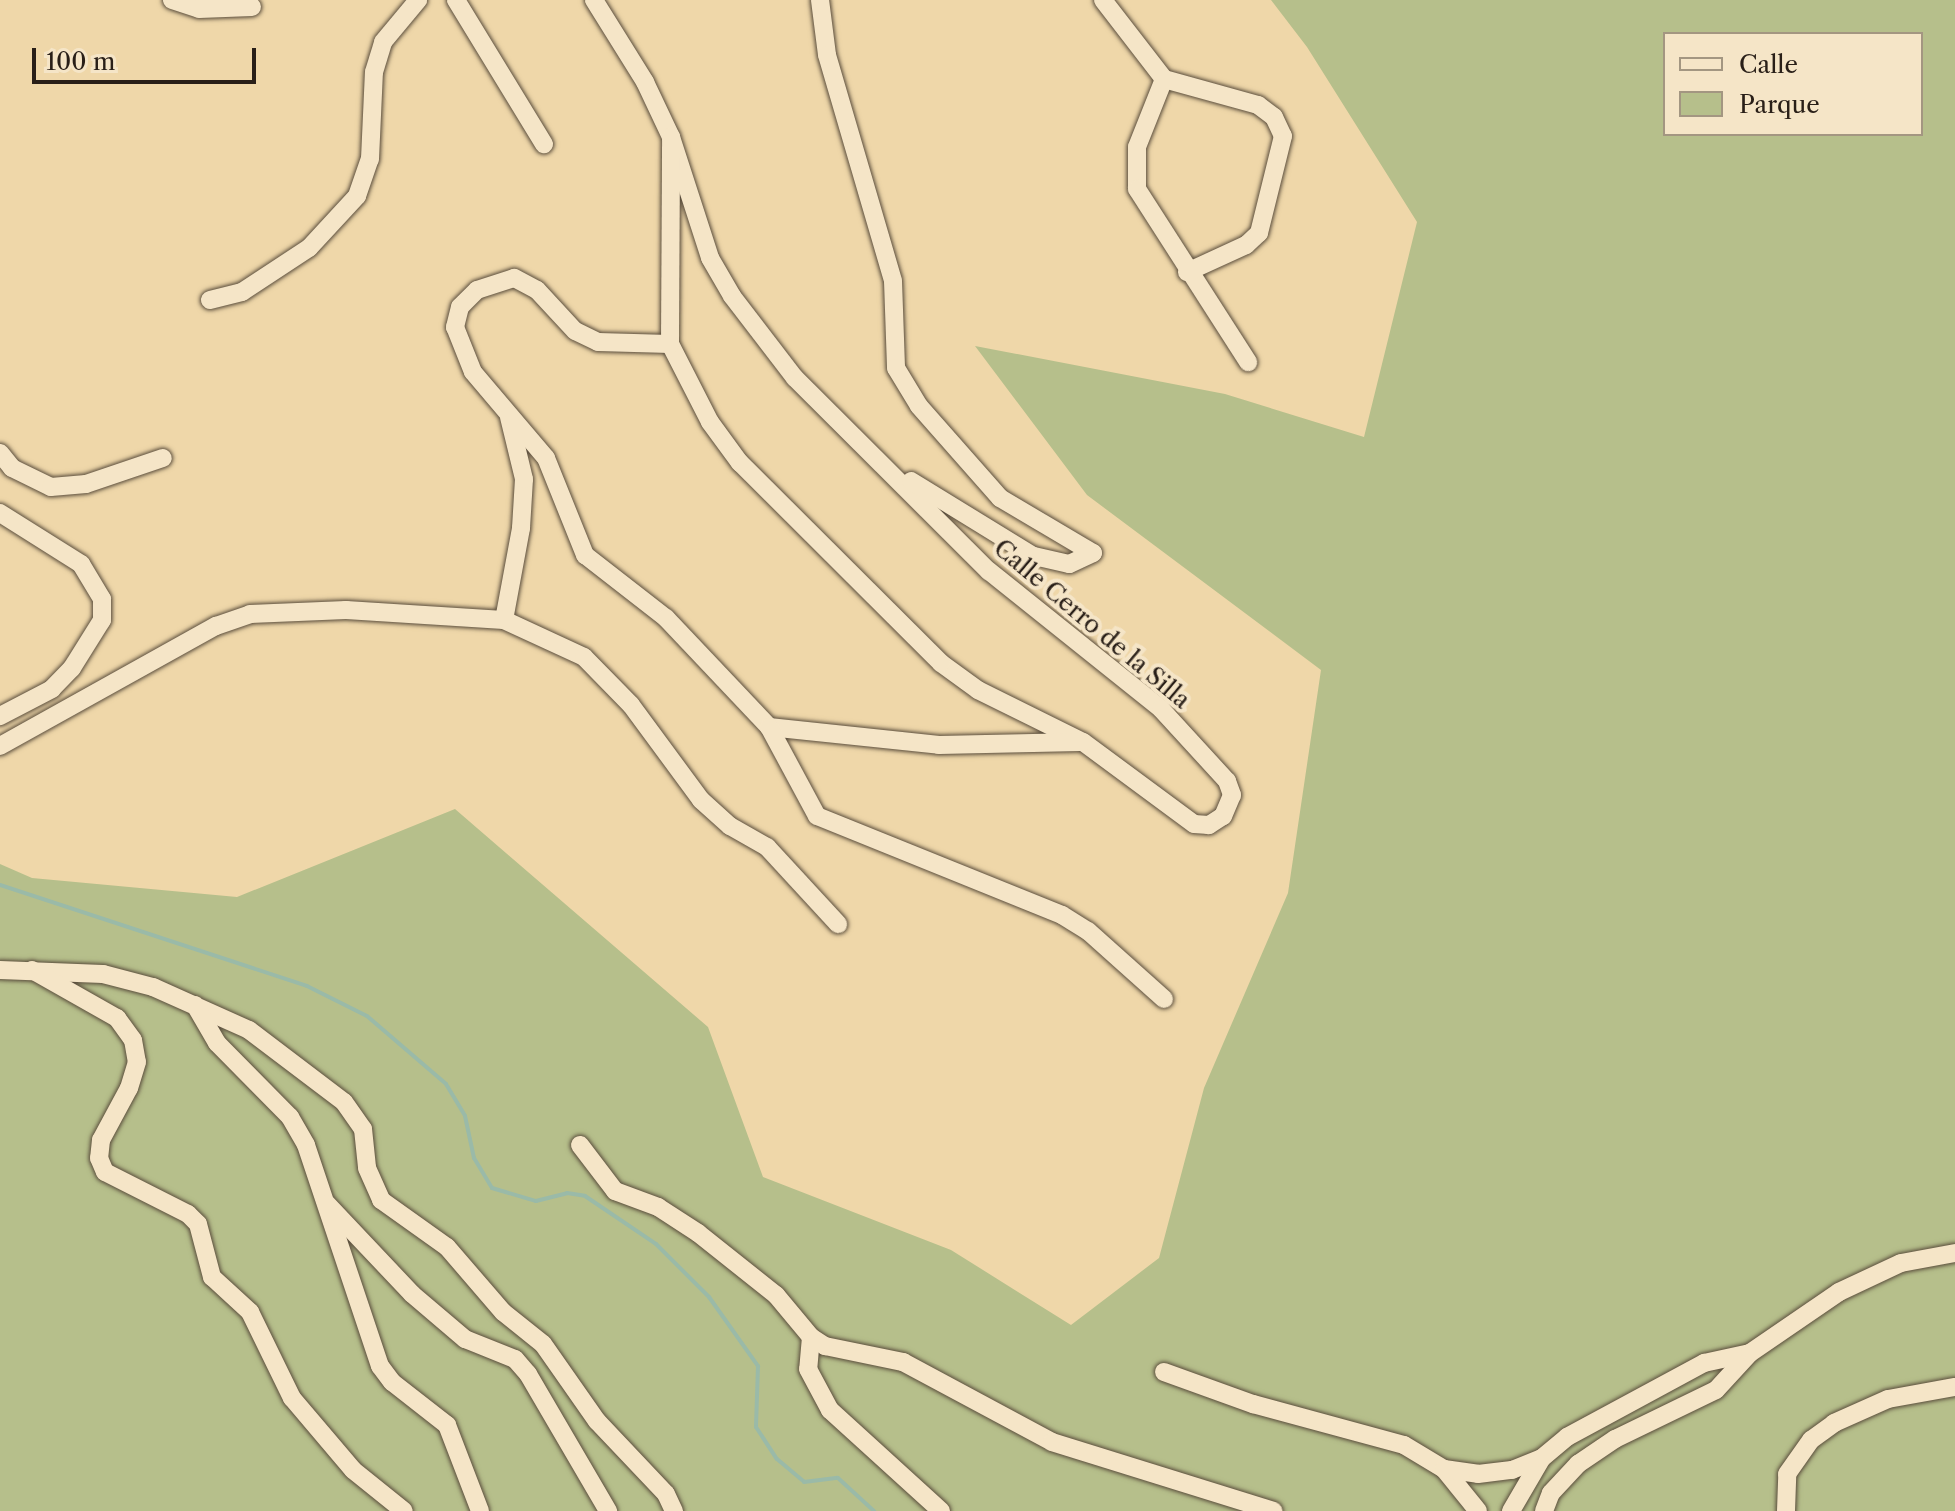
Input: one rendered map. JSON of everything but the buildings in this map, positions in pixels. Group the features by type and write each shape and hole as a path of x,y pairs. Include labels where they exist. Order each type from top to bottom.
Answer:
{"street":[{"path":"172,0 199,9 252,7"},
{"path":"210,300 242,292 309,248 357,196 370,159 374,72 383,42 418,0"},
{"path":"456,0 544,144"},
{"name":"Calle Cerro de la Silla","path":"594,0 671,137 710,258 732,296 795,378 852,438 889,466 989,571 1161,709 1227,781 1230,806 1209,825 1194,824 1083,742 978,690 941,663 740,463 710,422 670,344"},
{"path":"820,0 827,55 893,281 896,368 919,406 1000,498 1093,553 1069,564 1033,556 889,466"},
{"path":"1103,0 1164,79 1258,105 1274,117 1283,136 1259,233 1187,272"},
{"path":"1164,79 1133,167 1137,189 1187,272 1248,362"},
{"path":"671,137 670,344 598,342 575,331 537,290 514,278 496,280 460,307 455,327 473,372 546,458 585,555 666,618 769,727 817,816 1062,915 1088,931 1164,999"},
{"path":"504,620 521,528 524,479 505,407"},
{"path":"0,453 12,468 51,487 86,484 163,458"},
{"path":"0,513 81,564 102,599 102,620 72,668 52,689 0,716"},
{"path":"0,746 216,626 250,614 346,610 504,620 584,657 631,705 701,800 730,826 767,847 838,924"},
{"path":"769,727 939,745 1083,742"},
{"path":"0,970 26,967 103,974 194,1004 249,1030 350,1109 363,1129 367,1168 381,1200 447,1247 503,1312 543,1344 597,1421 666,1494 674,1511"},
{"path":"26,967 90,998 117,1018 133,1040 137,1062 133,1075 101,1140 99,1158 105,1172 198,1224 212,1277 250,1312 292,1398 353,1470 404,1511"},
{"path":"194,1004 217,1043 290,1117 306,1145 380,1366 392,1382 447,1425 480,1511"},
{"path":"580,1145 615,1191 658,1207 698,1233 776,1295 811,1337 825,1346 903,1362 1052,1442 1274,1511"},
{"path":"323,1199 412,1294 465,1339 515,1359 528,1374 608,1511"},
{"path":"1544,1511 1551,1493 1578,1464 1615,1439 1675,1414 1716,1390 1750,1353 1839,1292 1901,1263 1955,1253"},
{"path":"811,1337 808,1369 830,1410 941,1511"},
{"path":"1444,1469 1478,1474 1512,1470 1542,1458 1603,1414 1704,1363 1750,1353"},
{"path":"1164,1372 1253,1404 1404,1445 1444,1469 1478,1511"},
{"path":"1662,1384 1675,1414"},
{"path":"1786,1511 1787,1474 1811,1440 1834,1423 1888,1399 1955,1387"},
{"path":"1603,1414 1615,1439"},
{"path":"1511,1511 1542,1458"}],"green space":[{"path":"1271,0 1955,0 1955,1511 0,1511 0,864 32,878 237,897 455,809 708,1027 763,1177 951,1250 1071,1325 1159,1258 1204,1088 1288,893 1321,670 1087,495 975,346 1225,394 1364,437 1417,222 1307,47"}],"waterway":[{"path":"0,885 307,986 367,1016 446,1084 465,1116 474,1158 492,1188 536,1201 567,1193 585,1196 656,1244 709,1297 758,1366 756,1427 777,1459 804,1482 838,1478 874,1511"}]}
